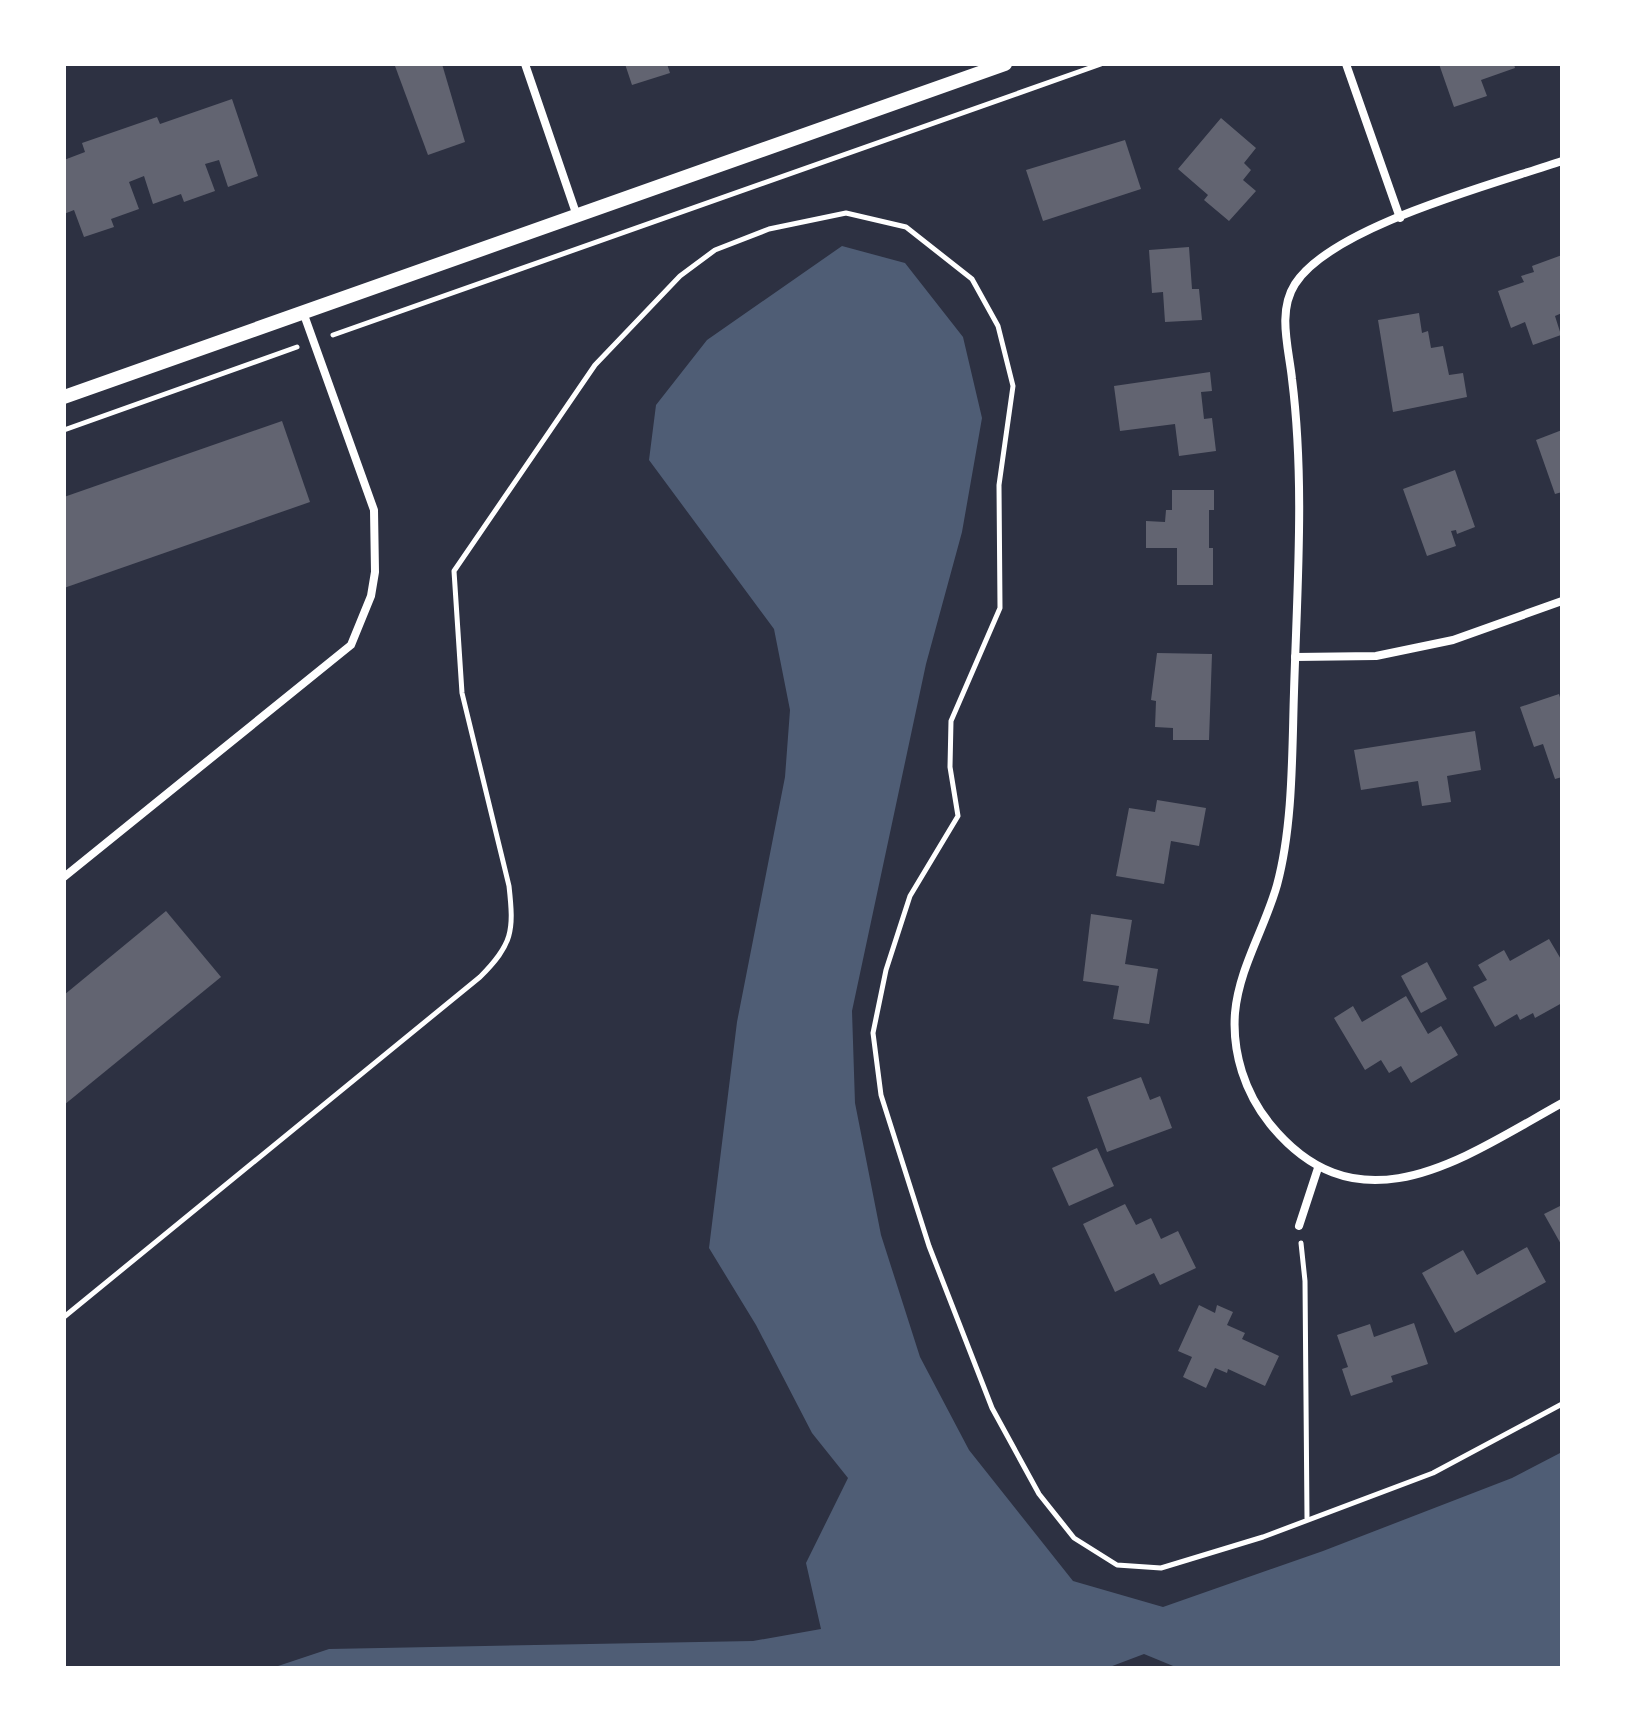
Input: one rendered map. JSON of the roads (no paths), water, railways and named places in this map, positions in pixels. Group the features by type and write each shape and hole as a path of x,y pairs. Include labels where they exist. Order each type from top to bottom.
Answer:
{"street":[{"path":"525,64 577,216"},
{"path":"64,397 1005,64"},
{"path":"1346,64 1400,218"},
{"path":"1562,161 1400,218 1345,241 1305,269 1292,289 1286,308 1299,467 1291,781 1277,884 1241,982 1235,1012 1236,1044 1243,1077 1257,1108 1277,1133 1318,1168 1355,1178 1384,1180 1419,1177 1450,1165 1562,1103"},
{"path":"64,877 351,645 371,596 375,572 374,510 303,312"},
{"path":"1295,657 1376,656 1453,640 1562,601"},
{"path":"1299,1226 1318,1168"}],"water":[{"path":"842,246 905,263 963,337 982,418 962,532 926,664 852,1011 855,1103 881,1235 920,1357 969,1450 1073,1581 1163,1607 1323,1551 1512,1478 1562,1452 1562,1668 1178,1668 1144,1654 1107,1668 272,1668 329,1649 753,1641 821,1629 806,1563 848,1478 812,1433 756,1325 709,1248 737,1022 785,777 790,710 774,629 649,460 656,405 707,340"}]}
